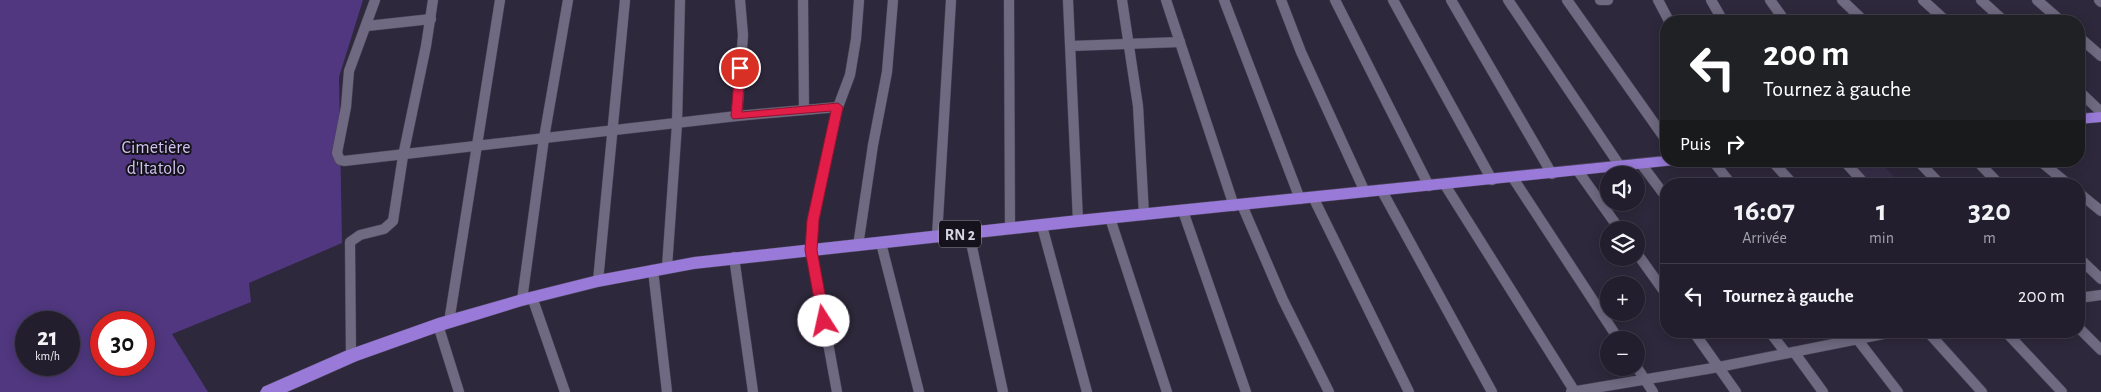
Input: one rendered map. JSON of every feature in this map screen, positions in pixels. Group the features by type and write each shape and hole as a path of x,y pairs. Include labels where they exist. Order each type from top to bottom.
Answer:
{"highway":[{"path":"2085,118 2101,117"},
{"name":"RN 2","path":"1620,166 1660,162"},
{"name":"RN 2","path":"269,392 351,356 443,323 527,298 660,269 734,257 858,246 1078,221 1600,168"}],"street":[{"path":"375,0 367,26 348,71 346,107 337,153 340,160 344,162 737,116 838,107"},
{"path":"351,356 350,242 359,234 386,228 391,225 431,19 433,0"},
{"path":"459,392 443,323 476,147 500,0"},
{"path":"566,392 527,298 544,138 568,0"},
{"path":"598,281 625,0"},
{"path":"667,392 660,269 677,124 680,0"},
{"path":"737,116 743,35 740,0"},
{"path":"803,0 804,110"},
{"path":"837,392 811,250 813,220 838,107 850,75 856,40 859,0"},
{"path":"858,246 886,72 893,0"},
{"path":"937,236 951,0"},
{"path":"1009,0 1010,229"},
{"path":"1068,0 1078,221"},
{"path":"1122,0 1138,106 1144,215"},
{"path":"1166,0 1238,206 1330,392"},
{"path":"1224,0 1306,198 1408,392"},
{"path":"1281,0 1301,52 1364,192"},
{"path":"1335,0 1429,186"},
{"path":"1393,0 1492,180"},
{"path":"1451,0 1552,174"},
{"path":"1508,0 1620,166"},
{"path":"1567,0 1660,132"},
{"path":"1600,0 1608,0"},
{"path":"1658,0 1667,15"},
{"path":"1711,0 1720,15"},
{"path":"1770,0 1781,15"},
{"path":"1842,0 1858,15"},
{"path":"1923,0 1939,15"},
{"path":"1981,0 1997,15"},
{"path":"2037,0 2054,15"},
{"path":"367,26 431,19"},
{"path":"1071,46 1180,42"},
{"path":"2085,42 2101,56"},
{"path":"2085,97 2101,112"},
{"path":"1642,164 1660,189"},
{"path":"1718,167 1726,178"},
{"path":"1777,167 1788,178"},
{"path":"1849,167 1860,178"},
{"path":"1924,167 1934,178"},
{"path":"1983,167 1993,178"},
{"path":"2047,167 2061,178"},
{"path":"1578,171 1614,221"},
{"path":"1513,178 1613,331"},
{"path":"1445,185 1573,392 1719,367 1790,352 1843,338"},
{"path":"1382,191 1492,392"},
{"path":"2085,198 2101,211"},
{"path":"1183,211 1246,392"},
{"path":"1110,218 1167,392"},
{"path":"1042,226 1087,392"},
{"path":"969,233 1003,392"},
{"path":"881,243 919,392"},
{"path":"734,257 753,392"},
{"path":"2085,264 2101,279"},
{"path":"1645,265 1660,286"},
{"path":"2085,297 2101,295"},
{"path":"2085,334 2101,350"},
{"path":"1698,338 1736,392"},
{"path":"1776,338 1823,392"},
{"path":"1856,338 1898,392"},
{"path":"1933,338 1982,392"},
{"path":"2012,338 2062,392"},
{"path":"1642,376 1653,392"}],"shaded area":[{"path":"1849,167 1885,167 1895,178 1860,178"}],"green space":[{"name":"Cimetière d'Itatolo","path":"0,0 363,0 339,77 342,243 249,283 251,302 172,334 208,392 0,392"}],"route":[{"path":"740,68 737,116 838,107 813,220 811,250 824,321"}]}
